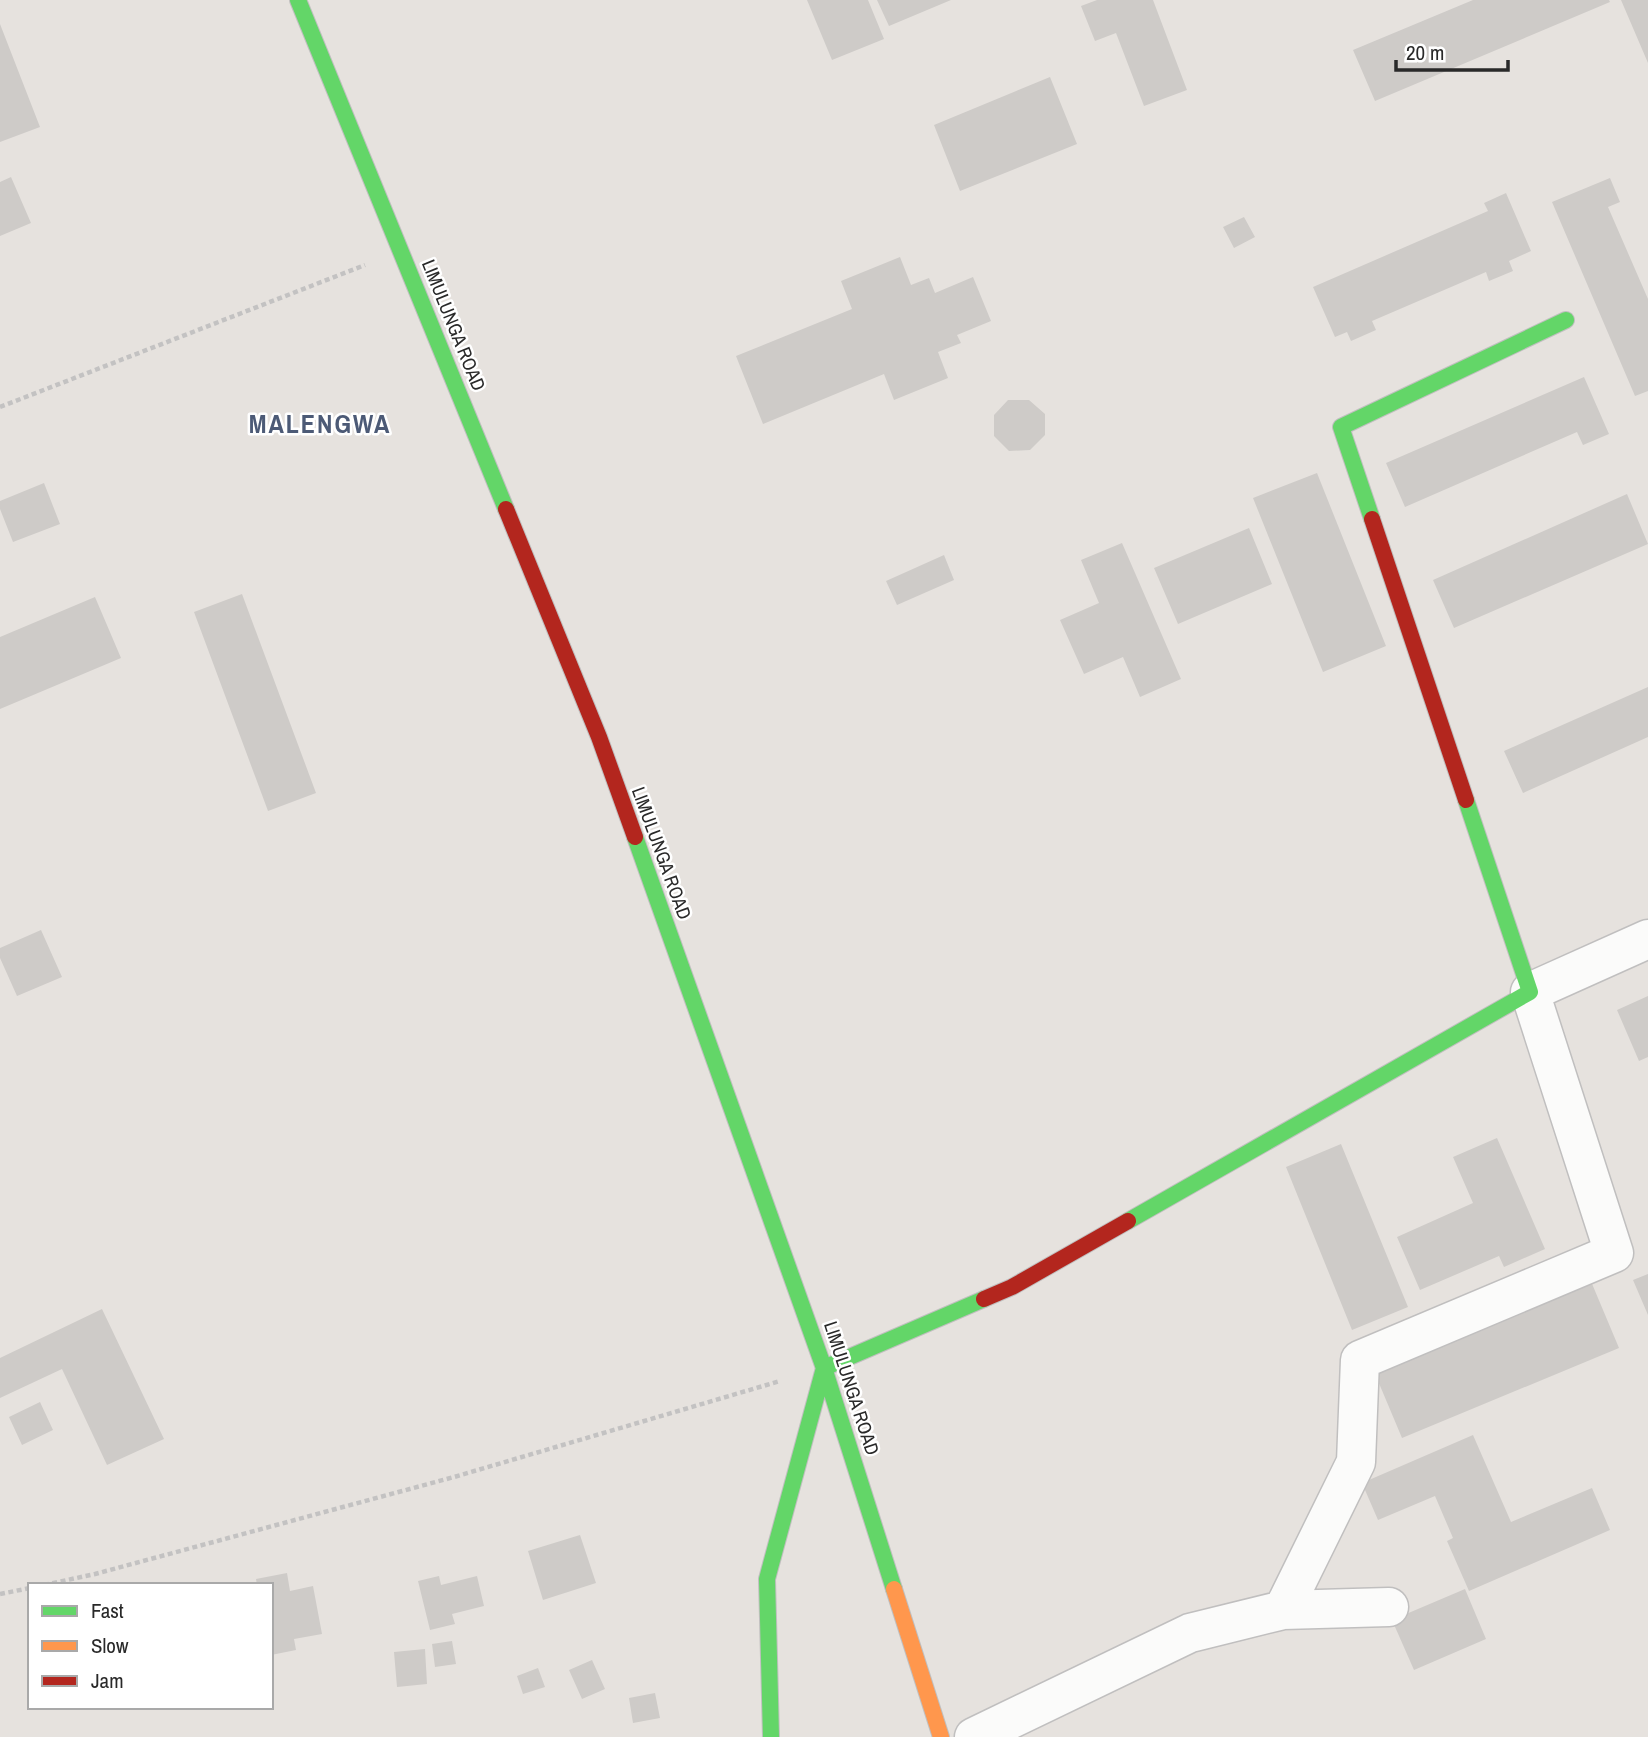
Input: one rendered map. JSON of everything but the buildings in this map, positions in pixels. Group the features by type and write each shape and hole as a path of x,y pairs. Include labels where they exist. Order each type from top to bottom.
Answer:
{"street":[{"name":"LIMULUNGA ROAD","path":"298,0 598,737 824,1368 941,1737"},
{"path":"1283,1610 1356,1462 1360,1360 1614,1252 1341,427 1566,320"},
{"path":"771,1737 767,1578 824,1368 1012,1287 1530,992 1648,939"},
{"path":"974,1737 1190,1633 1283,1610 1389,1606"}],"path":[{"path":"0,407 401,251"},
{"path":"53,1583 454,1478 824,1368"},
{"path":"0,1594 28,1588"}],"traffic: fast":[{"path":"298,0 506,509"},
{"path":"1372,519 1341,427 1566,320"},
{"path":"1128,1221 1530,992 1466,800"},
{"path":"635,837 824,1368 894,1589"},
{"path":"771,1737 767,1579 824,1368 984,1299"}],"traffic: slow":[{"path":"894,1589 941,1737"}],"traffic: jam":[{"path":"506,509 599,737 635,837"},
{"path":"1372,519 1466,800"},
{"path":"984,1299 1012,1287 1128,1221"}],"district":[{"name":"MALENGWA","path":"320,423"}]}
